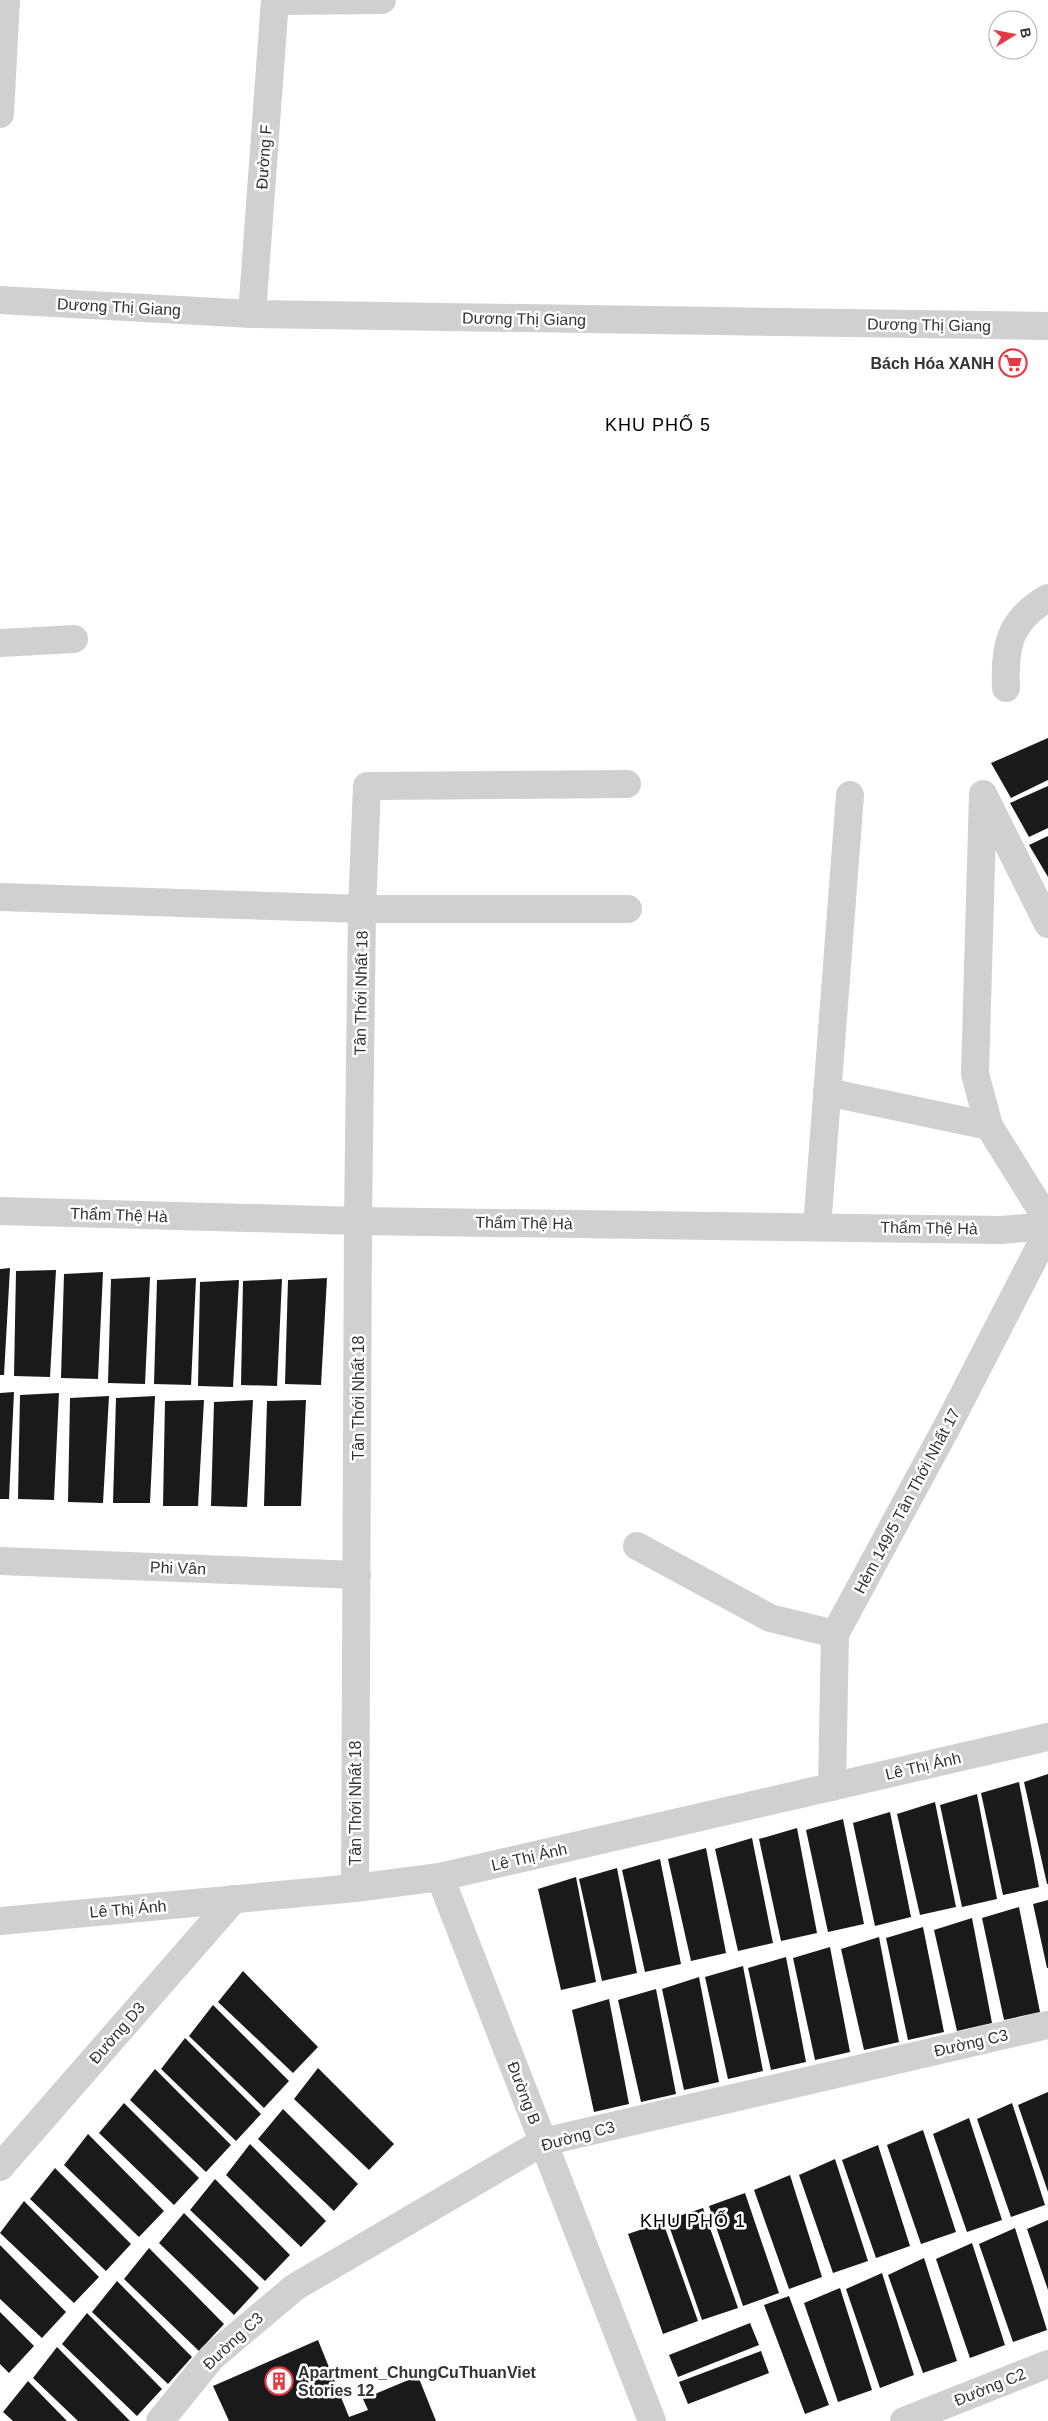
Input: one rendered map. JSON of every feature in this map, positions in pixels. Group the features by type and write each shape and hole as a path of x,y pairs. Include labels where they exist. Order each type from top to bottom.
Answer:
{"street":[{"path":"0,114 6,0"},
{"path":"275,1 382,0"},
{"name":"Đường F","path":"252,314 275,1"},
{"name":"Dương Thị Giang","path":"0,300 252,314 1046,329"},
{"path":"1006,688 1004,659 1011,634 1022,618 1048,598"},
{"path":"0,644 74,639"},
{"name":"Tân Thới Nhất 18","path":"355,1888 358,1221 362,909 367,786 627,784"},
{"path":"1048,924 983,794 975,1074 989,1126 1048,1221"},
{"path":"817,1227 850,795"},
{"name":"Tân Thới Nhất 18","path":"0,897 362,909 628,909"},
{"path":"827,1092 989,1126"},
{"name":"Thẩm Thệ Hà","path":"0,1211 358,1221 1001,1230 1048,1226"},
{"name":"Hẻm 149/5 Tân Thới Nhất 17","path":"832,1787 835,1634 950,1422 1048,1231"},
{"path":"637,1546 770,1618 835,1634"},
{"name":"Phi Vân","path":"0,1560 357,1576"},
{"name":"Lê Thị Ánh","path":"0,1921 355,1888 440,1877 1048,1737"},
{"name":"Đường B","path":"440,1877 652,2421"},
{"name":"Đường D3","path":"0,2166 234,1899"},
{"name":"Đường C3","path":"160,2421 212,2357 295,2286 543,2142 1048,2025"},
{"name":"Đường C2","path":"904,2421 1048,2364"}],"building":[{"path":"1048,738 1048,780 1011,798 991,763"},
{"path":"1048,786 1048,828 1029,837 1010,803"},
{"path":"1048,836 1048,877 1029,845"},
{"path":"10,1268 4,1375 0,1375 0,1269"},
{"path":"56,1270 50,1377 14,1376 16,1271"},
{"path":"103,1272 98,1379 61,1378 64,1274"},
{"path":"150,1277 145,1384 108,1383 111,1279"},
{"path":"196,1278 191,1385 154,1384 157,1280"},
{"path":"327,1278 321,1385 285,1384 288,1280"},
{"path":"282,1279 277,1386 241,1385 243,1281"},
{"path":"239,1280 233,1387 198,1386 200,1282"},
{"path":"14,1392 9,1499 0,1499 0,1393"},
{"path":"59,1393 54,1500 18,1499 20,1395"},
{"path":"109,1396 103,1503 68,1502 70,1398"},
{"path":"155,1396 150,1503 113,1503 116,1398"},
{"path":"204,1400 198,1506 163,1506 165,1401"},
{"path":"253,1400 247,1507 211,1506 214,1402"},
{"path":"306,1400 301,1506 264,1506 267,1401"},
{"path":"1048,1774 1048,1884 1047,1884 1024,1782"},
{"path":"1019,1782 1039,1887 1003,1895 981,1793"},
{"path":"977,1794 997,1899 962,1907 940,1805"},
{"path":"935,1802 956,1907 920,1915 897,1814"},
{"path":"890,1812 911,1917 875,1926 853,1823"},
{"path":"843,1819 864,1924 828,1932 806,1830"},
{"path":"797,1828 817,1933 781,1941 759,1839"},
{"path":"752,1838 773,1943 738,1951 715,1849"},
{"path":"706,1848 726,1953 691,1961 668,1859"},
{"path":"660,1859 681,1964 645,1972 622,1870"},
{"path":"617,1868 637,1973 602,1981 579,1879"},
{"path":"576,1877 596,1982 561,1990 538,1889"},
{"path":"1048,1900 1048,1968 1047,1968 1033,1904"},
{"path":"1019,1907 1040,2012 1004,2020 982,1918"},
{"path":"972,1918 992,2023 957,2031 934,1930"},
{"path":"923,1927 944,2032 908,2040 886,1938"},
{"path":"879,1937 899,2042 864,2050 841,1949"},
{"path":"830,1947 850,2052 815,2060 793,1958"},
{"path":"786,1957 806,2062 771,2070 748,1968"},
{"path":"743,1966 763,2071 728,2079 705,1977"},
{"path":"243,1971 318,2047 293,2073 218,2002"},
{"path":"699,1977 719,2082 684,2090 662,1989"},
{"path":"656,1989 676,2094 641,2102 618,2000"},
{"path":"609,1999 629,2104 594,2112 572,2010"},
{"path":"213,2005 289,2081 264,2108 189,2036"},
{"path":"185,2038 261,2114 236,2141 161,2069"},
{"path":"318,2068 394,2144 369,2170 294,2099"},
{"path":"155,2069 231,2145 206,2172 130,2100"},
{"path":"1048,2092 1048,2192 1018,2105"},
{"path":"124,2103 199,2178 174,2205 99,2133"},
{"path":"1012,2103 1045,2205 1011,2217 977,2119"},
{"path":"283,2109 358,2184 334,2211 258,2139"},
{"path":"969,2118 1002,2220 967,2232 933,2134"},
{"path":"923,2130 956,2232 921,2244 887,2145"},
{"path":"88,2134 164,2211 139,2237 64,2165"},
{"path":"250,2144 326,2221 301,2247 226,2175"},
{"path":"878,2145 910,2246 876,2258 842,2160"},
{"path":"835,2159 868,2261 833,2273 799,2175"},
{"path":"55,2168 131,2244 106,2271 30,2199"},
{"path":"790,2175 822,2277 789,2289 754,2190"},
{"path":"215,2179 290,2255 265,2281 190,2210"},
{"path":"745,2193 779,2293 743,2306 709,2206"},
{"path":"24,2201 99,2277 74,2303 0,2233"},
{"path":"703,2208 738,2308 702,2320 667,2220"},
{"path":"184,2213 259,2288 234,2315 159,2243"},
{"path":"1048,2220 1048,2290 1027,2229"},
{"path":"663,2222 698,2321 663,2334 628,2234"},
{"path":"1015,2228 1047,2330 1013,2342 979,2244"},
{"path":"972,2243 1005,2345 970,2358 936,2259"},
{"path":"0,2245 66,2312 42,2338 0,2299"},
{"path":"149,2248 224,2324 199,2351 124,2279"},
{"path":"924,2258 957,2361 923,2373 888,2275"},
{"path":"882,2273 914,2375 880,2388 846,2289"},
{"path":"117,2281 192,2357 168,2384 92,2312"},
{"path":"840,2288 872,2390 838,2402 804,2303"},
{"path":"789,2296 829,2405 805,2414 764,2305"},
{"path":"0,2312 34,2346 9,2373 0,2364"},
{"path":"87,2313 162,2389 137,2416 62,2344"},
{"path":"750,2323 759,2345 678,2377 669,2355"},
{"name":"Apartment_ChungCuThuanViet Stories 12","path":"318,2340 349,2417 368,2410 363,2399 418,2376 436,2421 229,2421 213,2386"},
{"path":"57,2347 130,2421 78,2421 33,2378"},
{"path":"761,2351 769,2373 688,2404 679,2382"},
{"path":"28,2381 67,2421 13,2421 3,2412"}],"place":[{"name":"Bách Hóa XANH","path":"1013,363"},
{"name":"Apartment_ChungCuThuanViet Stories 12","path":"279,2381"}],"district":[{"name":"KHU PHỐ 5","path":"658,425"},
{"name":"KHU PHỐ 1","path":"693,2221"}]}
